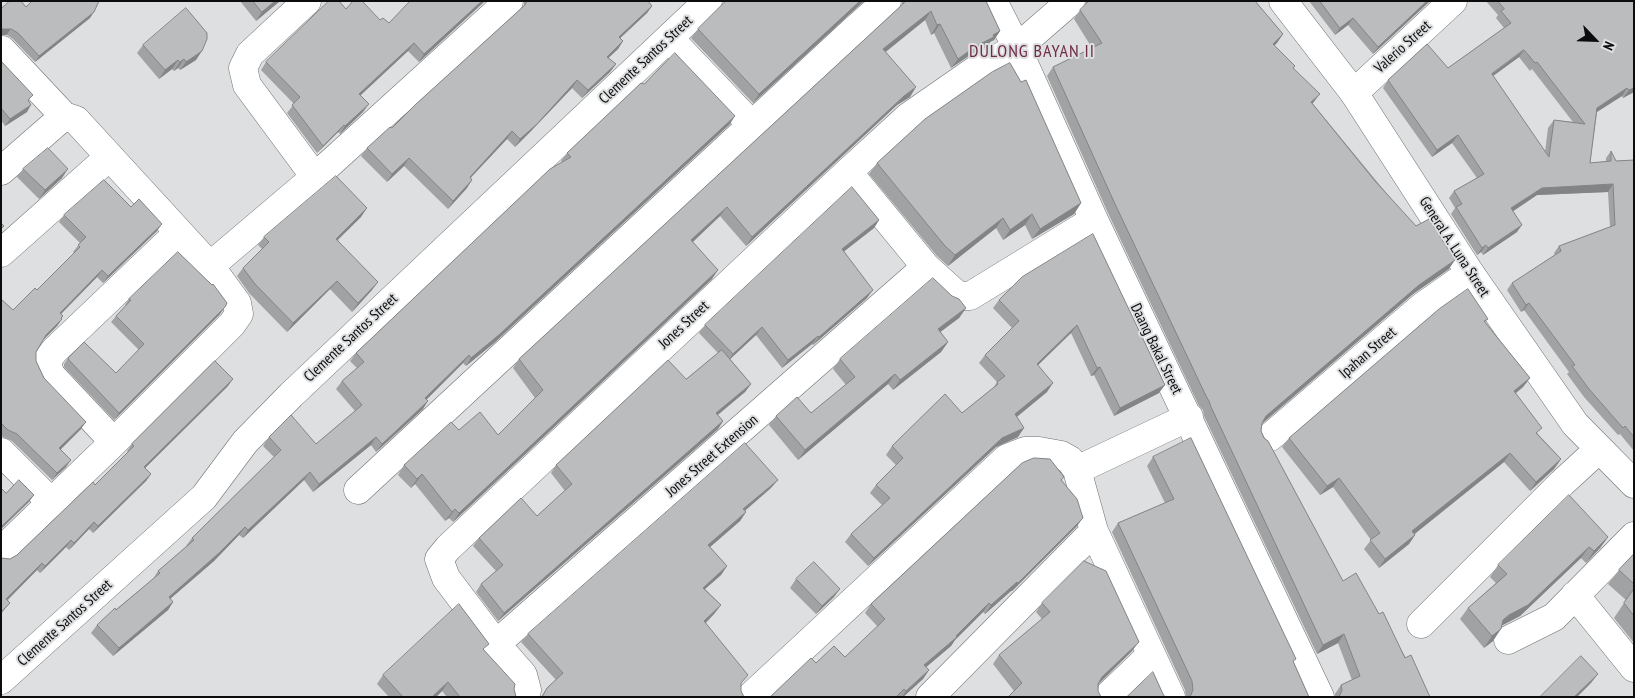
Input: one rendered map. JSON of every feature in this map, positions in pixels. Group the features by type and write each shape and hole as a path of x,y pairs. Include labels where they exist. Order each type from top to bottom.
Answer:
{"street":[{"path":"308,1 250,54 243,68 248,85 315,177"},
{"path":"210,266 315,177 509,1"},
{"name":"Clemente Santos Street","path":"1,680 204,497 245,442 291,395 708,1"},
{"path":"358,490 887,1"},
{"name":"Daang Bakal Street","path":"993,1 1017,48 1094,220 1189,417 1320,697"},
{"name":"Jones Street","path":"523,697 527,690 523,675 496,644 446,578 439,559 448,548 848,172 908,118 977,69 1017,48 1071,1"},
{"name":"General A. Luna Street","path":"1282,1 1354,93 1470,273 1575,424 1634,484"},
{"name":"Valerio Street","path":"1354,93 1453,1"},
{"path":"670,38 752,125"},
{"path":"1,551 114,442 232,324 239,314 237,303 210,266 76,120 64,116 2,50"},
{"path":"1,171 64,116"},
{"path":"1,253 109,157"},
{"path":"848,172 926,268 956,294 963,296 970,296 1094,220"},
{"path":"114,442 51,375 46,362 54,351 178,233"},
{"name":"Jones Street Extension","path":"496,644 926,268"},
{"name":"Ipahan Street","path":"1270,437 1423,306 1470,273"},
{"path":"1077,470 1189,417"},
{"path":"1421,624 1562,483 1599,449"},
{"path":"750,697 1007,458 1025,451 1039,450 1061,455 1070,460 1077,470 1094,531 1171,697"},
{"path":"1,452 52,503"},
{"path":"930,697 1094,531"},
{"path":"1508,640 1554,617 1634,536"},
{"path":"1575,595 1634,668"},
{"path":"1107,697 1151,655"}],"building":[{"path":"10,1 21,1 26,7 32,1 99,1 94,12 39,56 18,33 11,29 1,29 1,9"},
{"path":"253,1 275,1 262,12"},
{"path":"329,1 339,1 346,9 353,1 362,1 380,20 383,18 389,23 410,1 482,1 424,54 414,43 359,94 369,104 323,146 292,105 300,97 266,62"},
{"path":"527,1 648,1 652,6 619,37 623,41 607,57 616,64 588,90 577,80 537,124 520,139 512,131 470,177 472,180 453,201 409,158 392,174 367,148 390,127 392,128 525,5"},
{"path":"726,1 860,1 759,94 698,29"},
{"path":"905,1 986,1 1000,31 993,35 994,37 976,46 958,59 940,24 937,25 931,11 883,49 916,87 752,237 727,207 691,240 718,270 459,513 455,509 452,512 422,474 417,479 404,465 451,422 459,430 480,412 498,435 543,390 519,359"},
{"path":"1089,1 1255,1 1283,34 1273,44 1295,66 1293,68 1320,94 1311,102 1375,181 1416,226 1429,219 1455,260 1419,285 1266,416 1262,423 1261,431 1343,581 1356,573 1379,614 1383,612 1405,658 1411,655 1430,697 1339,697 1342,690 1341,685 1360,676 1344,634 1323,645 1115,204 1053,67 1102,43 1080,10"},
{"path":"1320,1 1427,1 1378,47 1353,18 1340,28"},
{"path":"1498,1 1634,1 1634,88 1629,90 1627,88 1597,108 1590,163 1611,161 1611,151 1616,161 1634,160 1634,437 1625,426 1623,428 1589,389 1572,366 1575,365 1529,303 1526,305 1512,283 1561,251 1559,246 1615,225 1613,184 1542,188 1511,208 1522,225 1488,248 1486,245 1482,248 1456,207 1462,204 1454,191 1484,174 1458,135 1437,150 1388,80 1427,44 1448,68 1511,23 1501,11 1504,9","holes":["1524,50 1535,63 1537,62 1585,124 1554,120 1549,157 1492,74"]},
{"path":"186,8 207,33 207,39 202,51 186,62 184,59 180,62 178,60 165,70 143,45"},
{"path":"675,53 735,116 500,334 471,358 469,355 425,398 428,401 382,444 376,437 319,484 310,472 248,530 245,527 219,553 169,597 173,602 119,648 97,625 115,608 116,610 160,573 158,571 194,540 192,538 281,450 269,437 291,415 316,444 362,405 342,381 364,362 356,353 550,169 571,157 567,153 641,83 644,84"},
{"path":"1,61 33,95 28,100 31,105 10,119 1,108"},
{"path":"1010,63 1021,82 1026,80 1081,203 1040,229 1032,214 1010,230 1003,218 955,255 945,246 877,163 925,119 992,72"},
{"path":"48,148 68,169 45,190 23,169"},
{"path":"336,176 367,208 336,239 378,282 358,303 337,281 293,323 255,284 243,268 269,242 264,237"},
{"path":"104,180 131,207 139,199 162,224 108,276 102,270 60,313 63,316 62,319 46,335 36,352 36,361 44,378 86,422 59,448 71,460 57,473 17,434 8,430 1,423 1,299 13,310 35,288 37,290 80,247 78,245 86,237 64,215"},
{"path":"852,187 879,220 842,249 873,290 819,337 788,360 762,327 733,354 705,325"},
{"path":"1093,234 1165,385 1120,408 1100,367 1097,368 1077,325 1037,364 1053,383 1015,414 1024,428 1002,438 874,558 851,534 890,498 876,485 903,458 892,446 945,394 962,413 998,384 997,382 1005,376 985,355 1019,321 999,300 1022,277"},
{"path":"178,252 213,284 227,303 119,413 68,358 84,342 116,373 144,344 116,316 131,300 129,299"},
{"path":"933,278 952,296 959,299 966,308 938,329 948,342 900,380 895,374 805,450 776,416 797,397 811,413 855,377 840,359"},
{"path":"1468,289 1488,319 1484,321 1530,378 1514,391 1542,428 1536,433 1561,459 1536,482 1510,453 1412,531 1415,535 1385,559 1370,540 1380,533 1339,478 1327,486 1289,438 1439,309"},
{"path":"722,350 751,384 716,413 723,421 504,613 481,584 503,565 479,538 521,498 537,516 572,484 556,465 668,360 686,379"},
{"path":"215,361 233,379 144,467 151,474 98,526 94,522 74,543 71,540 45,566 42,563 6,599 10,603 1,612 1,558 10,559 17,555 93,482 95,485 134,446 132,444"},
{"path":"1191,438 1296,659 1293,661 1309,697 1190,697 1193,690 1192,681 1118,523 1174,499 1153,457"},
{"path":"745,443 778,480 743,509 746,512 708,545 727,566 703,588 721,605 704,621 748,675 741,683 741,691 744,697 542,697 547,688 563,673 528,634"},
{"path":"1034,458 1050,459 1064,477 1061,480 1077,499 1083,518 1018,583 991,605 989,603 957,637 924,665 929,670 906,691 904,689 896,697 770,697 811,658 816,663 834,646 845,657 885,619 871,604 1022,463"},
{"path":"19,480 34,495 1,527 1,488 6,493"},
{"path":"1569,495 1608,537 1594,551 1589,547 1528,605 1503,620 1501,629 1492,636 1468,608 1507,574 1498,565"},
{"path":"1634,554 1634,584 1619,570"},
{"path":"1084,561 1106,571 1139,642 1102,677 1098,684 1098,691 1101,697 1008,697 1022,683 999,655 1050,612 1042,603"},
{"path":"814,562 840,589 822,606 796,579"},
{"path":"1634,589 1634,616 1624,603"},
{"path":"459,604 489,644 483,649 515,684 516,697 460,697 448,682 432,697 403,697 383,675"},
{"path":"1581,656 1598,674 1574,697 1540,697"},
{"path":"1153,672 1165,697 1127,697"}],"district":[{"name":"DULONG BAYAN II","path":"1032,52"}]}
